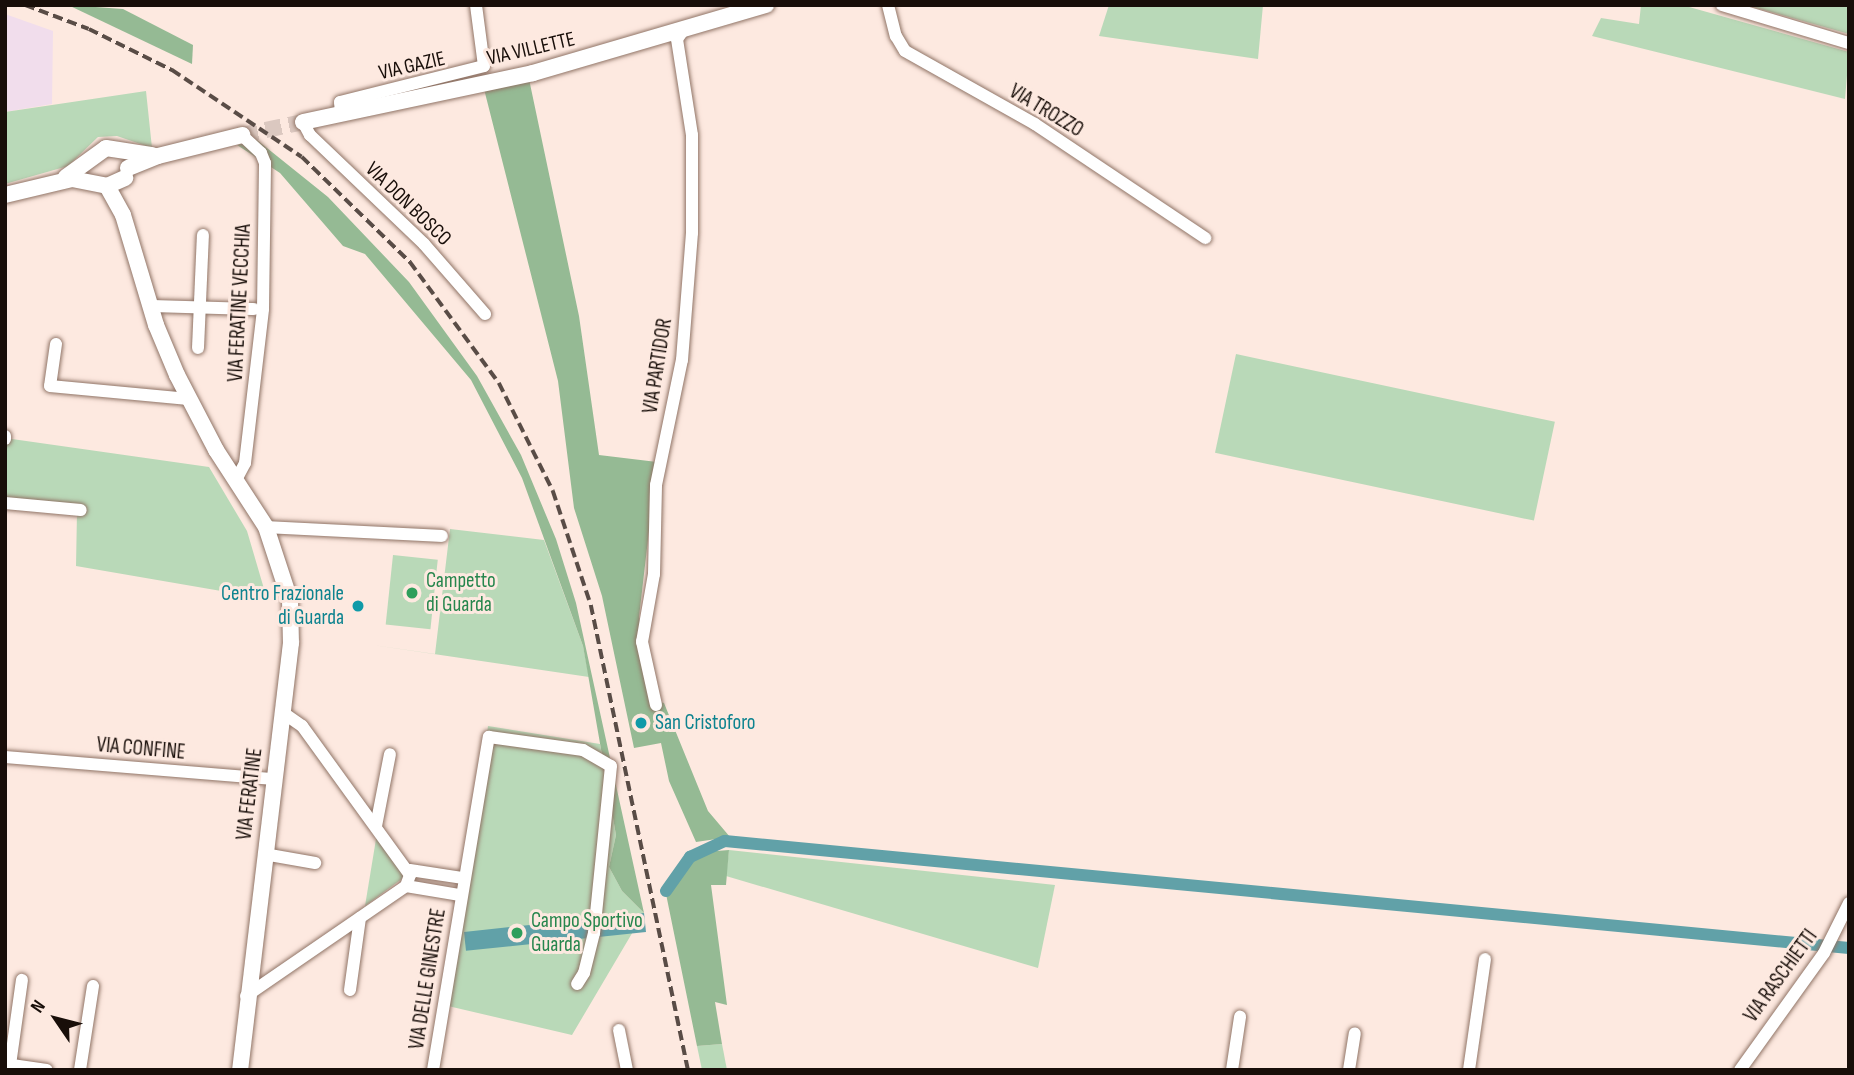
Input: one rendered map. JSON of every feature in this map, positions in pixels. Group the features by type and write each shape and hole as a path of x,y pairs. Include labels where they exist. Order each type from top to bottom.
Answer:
{"street":[{"name":"VIA GAZIE","path":"341,113 340,102 484,66 476,5"},
{"name":"VIA VILLETTE","path":"303,122 487,80 533,73 682,32 766,5"},
{"name":"VIA TROZZO","path":"888,5 895,36 905,51 1035,124 1205,238"},
{"path":"1722,5 1849,43"},
{"name":"VIA PARTIDOR","path":"656,705 642,642 654,574 656,485 682,360 692,233 692,135 677,39 682,32"},
{"name":"VIA DON BOSCO","path":"303,122 310,135 424,243 485,314"},
{"path":"60,180 103,184 158,156 242,135"},
{"name":"VIA FERATINE VECCHIA","path":"236,480 244,463 263,309 265,163 261,153 242,135"},
{"path":"5,195 60,180 106,148 158,156"},
{"path":"119,150 127,173"},
{"path":"93,157 91,172 103,184"},
{"name":"VIA FERATINE","path":"123,215 127,173"},
{"name":"VIA FERATINE","path":"103,184 123,215 150,306 188,399 266,527 281,561 291,612 282,712 246,996 240,1070"},
{"path":"198,348 203,235"},
{"path":"150,306 254,309"},
{"path":"56,344 50,386 188,399"},
{"path":"5,503 81,510"},
{"path":"266,527 442,536"},
{"path":"282,712 302,726 410,870 463,878"},
{"name":"VIA DELLE GINESTRE","path":"433,1070 460,895 489,737 583,750 607,760 610,785 594,933 584,974 577,984"},
{"path":"376,825 390,754"},
{"name":"VIA CONFINE","path":"5,757 274,779"},
{"path":"264,853 315,863"},
{"name":"VIA DELLE GINESTRE","path":"246,996 406,886 410,870"},
{"name":"VIA DELLE GINESTRE","path":"406,886 460,895"},
{"name":"VIA RASCHIETTI","path":"1740,1070 1824,954 1849,903"},
{"path":"350,990 360,918"},
{"path":"1469,1070 1485,959"},
{"path":"22,980 8,1065 47,1070"},
{"path":"80,1070 93,986"},
{"path":"1232,1070 1240,1017"},
{"path":"619,1030 627,1070"},
{"path":"1349,1070 1355,1033"}],"shaded area":[{"path":"5,14 53,31 52,104 5,112"}],"green space":[{"path":"68,5 123,9 193,45 192,64"},
{"path":"1109,5 1263,5 1258,59 1099,36"},
{"path":"1641,5 1682,5 1849,52 1845,99 1592,36 1601,18 1639,24"},
{"path":"1746,5 1849,5 1849,34"},
{"path":"529,79 579,316 599,455 657,462 639,617 657,701 664,703 708,811 730,837 696,842 669,781 661,743 634,748 602,596 574,508 558,381 484,89"},
{"path":"146,91 152,148 117,136 98,137 68,166 5,184 5,112"},
{"path":"257,140 328,197 409,282 477,376 521,455 556,539 576,603 644,913 622,891 609,867 616,835 583,646 522,478 471,380 365,254 343,246 280,173 237,145"},
{"path":"1236,354 1555,422 1534,521 1215,453"},
{"path":"5,438 209,467 247,531 267,599 76,566 77,512 5,503"},
{"path":"450,529 544,540 583,646 589,677 366,644 435,654"},
{"name":"Campetto di Guarda","path":"393,555 438,560 430,629 386,625"},
{"path":"488,726 600,744 616,835 609,867 622,891 644,913 572,1035 448,1006"},
{"path":"377,833 404,870 403,878 365,906"},
{"path":"729,850 1055,885 1038,968 726,876"},
{"path":"729,850 726,885 711,885 727,1005 715,1002 722,1044 697,1046 666,894 691,862 704,852"},
{"path":"722,1044 727,1070 702,1070 697,1046"}],"water":[{"path":"644,913 646,932 466,951 464,932"}],"waterway":[{"path":"666,891 690,857 725,841 1849,948"}],"tunnel":[{"path":"242,135 303,122"}],"railway":[{"path":"25,5 89,29 172,70 302,157 410,262 499,383 553,491 591,605 688,1070"}],"place":[{"name":"Campetto di Guarda","path":"412,593"},
{"name":"Centro Frazionale di Guarda","path":"358,606"},
{"name":"San Cristoforo","path":"641,723"},
{"name":"Campo Sportivo Guarda","path":"517,933"}]}
